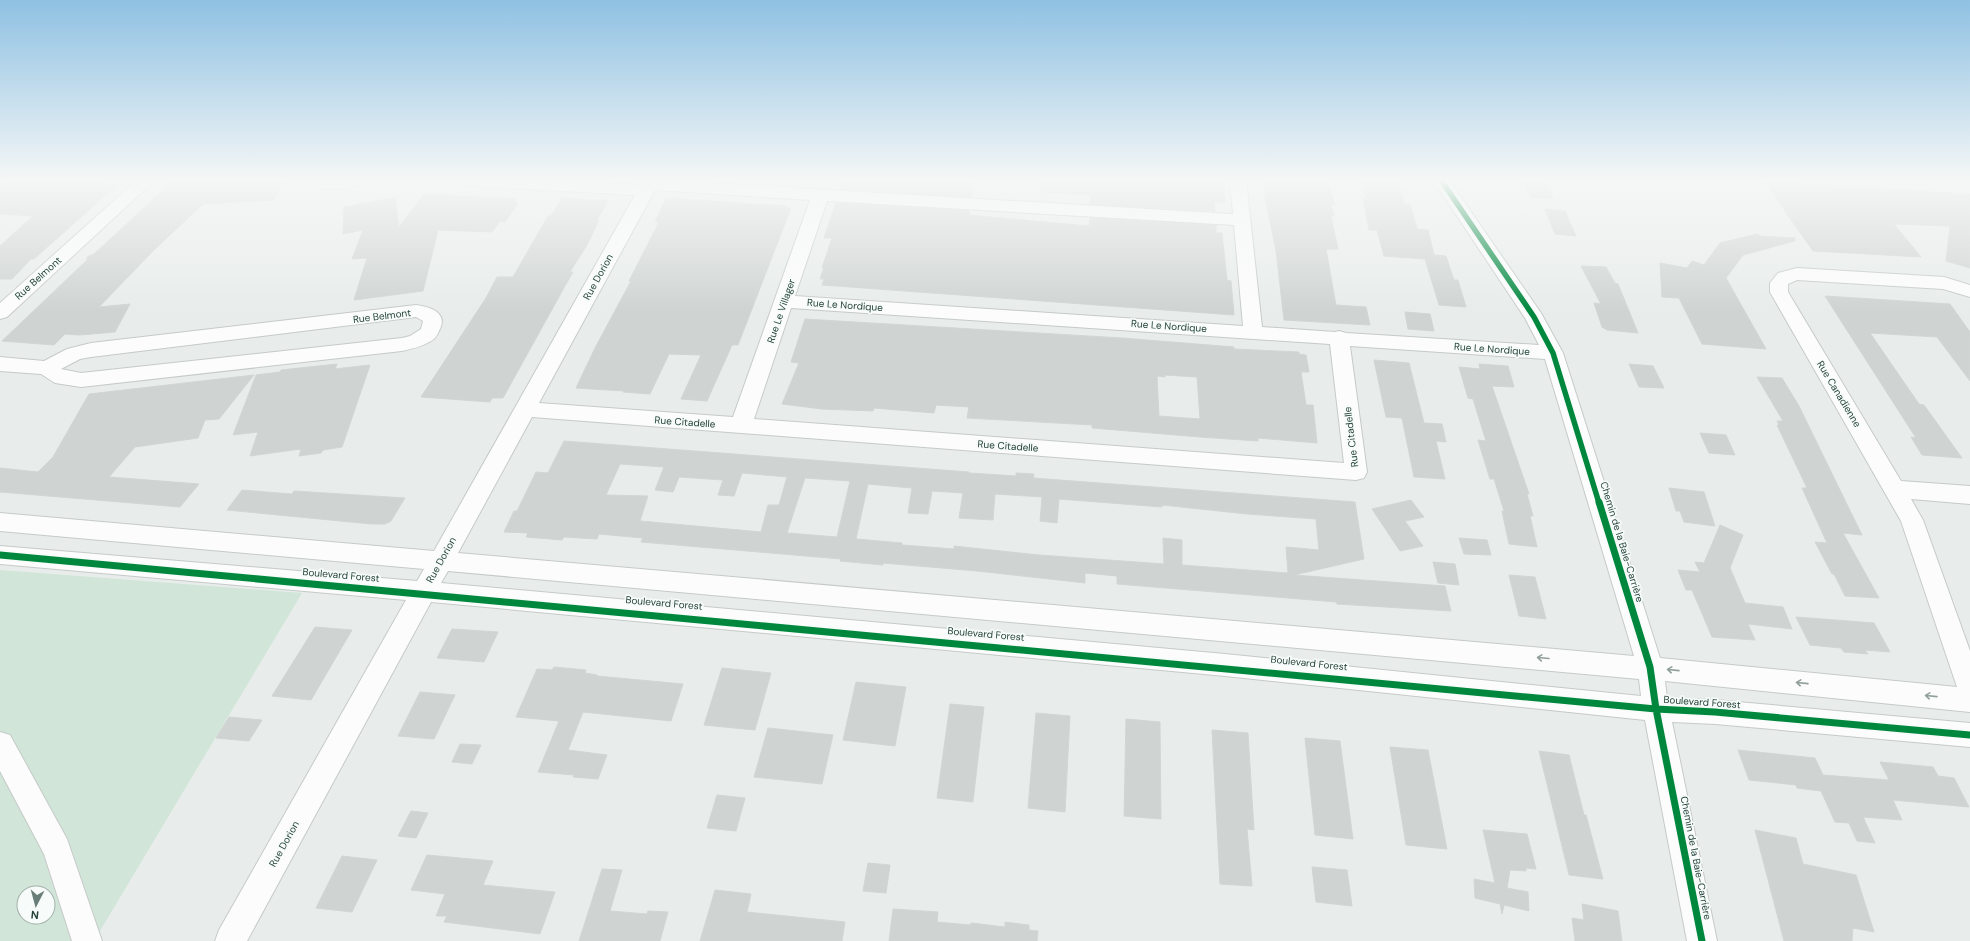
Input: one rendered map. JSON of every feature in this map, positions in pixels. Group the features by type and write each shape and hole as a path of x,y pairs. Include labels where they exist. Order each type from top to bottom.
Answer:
{"street":[{"name":"Rue Belmont","path":"0,313 98,224"},
{"name":"Rue Dorion","path":"230,941 627,224"},
{"name":"Rue Le Villager","path":"741,426 810,224"},
{"path":"1242,224 1253,331"},
{"name":"Chemin de la Baie-Carrière","path":"1471,224 1534,317 1553,353 1650,668 1656,709 1702,941"},
{"name":"Rue Canadienne","path":"1970,291 1944,283 1797,274 1785,277 1779,283 1779,292 1896,489 1912,520 1970,688"},
{"name":"Rue Le Nordique","path":"784,300 1253,331 1553,353"},
{"name":"Rue Belmont","path":"0,364 47,368 74,354 91,350 416,312 423,312 433,318 434,324 430,331 422,338 411,343 399,345 387,345 81,380 61,378 51,374 47,368"},
{"name":"Rue Citadelle","path":"525,409 1356,472 1339,338"},
{"path":"1896,489 1970,495"},
{"name":"Boulevard Forest","path":"0,522 440,563 1650,668 1970,700"},
{"name":"Boulevard Forest","path":"0,555 1225,665 1656,709 1722,713 1970,735"},
{"path":"1,748 57,849 87,941"}],"green space":[{"path":"0,570 302,593 94,941 0,941"}],"building":[{"path":"24,224 73,224 34,259 31,259 12,279 0,279 0,246"},
{"path":"127,224 182,224 154,250 99,307 130,304 115,332 80,335 65,334 54,345 2,341 87,260 87,257 94,254"},
{"path":"343,224 399,224 399,227 401,224 498,224 492,232 438,230 423,291 354,300 367,258 352,259 363,230 343,234"},
{"path":"543,224 597,224 587,245 570,272 573,272 503,398 492,398 490,402 421,397 486,298 497,277 513,277"},
{"path":"658,224 785,224 738,345 732,345 707,401 681,399 701,355 669,354 650,394 576,388 595,348 631,281 629,281"},
{"path":"829,224 1066,224 1089,226 1089,224 1216,225 1216,233 1222,233 1227,280 1231,281 1234,315 822,285 824,279 820,279 824,268 822,268 832,238 824,238"},
{"path":"1270,224 1333,224 1338,249 1326,249 1336,305 1366,307 1370,325 1284,320 1276,251"},
{"path":"1368,224 1416,224 1417,229 1428,230 1434,255 1446,256 1454,280 1458,280 1466,307 1439,305 1425,259 1384,256 1377,230 1369,230"},
{"path":"1551,224 1571,224 1576,236 1555,234"},
{"path":"1794,224 1970,224 1970,268 1946,261 1950,226 1894,224 1921,257 1813,251"},
{"path":"1757,234 1760,236 1795,238 1795,241 1743,255 1726,278 1766,349 1702,344 1679,298 1662,297 1660,263 1687,268 1692,261 1704,265 1720,243"},
{"path":"1581,266 1606,267 1615,283 1618,284 1638,333 1607,330 1602,327 1594,303 1601,304"},
{"path":"1825,296 1950,304 1970,332 1970,381 1937,337 1870,333 1919,404 1924,405 1962,458 1922,455 1911,437 1916,438"},
{"path":"1405,312 1430,314 1434,331 1408,329"},
{"path":"805,319 1122,338 1234,347 1234,349 1299,352 1299,354 1306,355 1309,372 1301,372 1306,405 1313,405 1317,443 1258,438 1258,441 1200,437 1092,428 1092,425 967,418 969,407 936,405 934,413 874,408 873,411 822,409 782,404 799,363 791,362","holes":["1157,376 1197,377 1200,419 1159,416"]},
{"path":"1374,360 1409,363 1424,423 1442,424 1446,442 1436,441 1445,479 1414,477 1402,418 1386,417"},
{"path":"337,364 335,369 370,365 342,447 323,450 321,453 299,456 301,449 250,456 258,432 233,435 256,375 280,372 281,370"},
{"path":"1479,364 1508,366 1514,387 1492,386 1529,494 1527,494 1533,516 1530,516 1537,547 1509,544 1502,511 1504,511 1494,479 1490,479 1478,440 1486,441 1473,399 1468,398 1459,367 1480,369"},
{"path":"1629,364 1653,366 1664,388 1639,387"},
{"path":"254,375 219,419 205,420 198,438 135,447 109,477 199,484 180,507 0,492 0,468 38,472 53,457 89,394"},
{"path":"1757,377 1782,378 1799,406 1862,535 1843,533 1879,598 1845,596 1834,574 1832,574 1815,542 1827,543 1802,488 1807,488 1777,425 1779,425 1777,421 1783,421"},
{"path":"1700,433 1726,435 1735,455 1709,453"},
{"path":"564,441 969,473 1016,476 1016,473 1034,474 1033,478 1355,502 1364,559 1294,575 1445,586 1451,611 1337,604 1336,602 1117,584 1117,576 1085,573 1085,583 977,571 883,563 883,565 840,561 841,559 641,542 643,538 599,534 597,539 564,537 562,540 526,537 528,533 504,532 514,511 517,511 536,472 548,473","holes":["620,464 664,467 655,490 673,492 679,477 723,480 718,495 734,496 742,473 787,477 779,505 768,505 761,532 640,521 648,496 606,495","805,478 850,481 837,537 787,533","868,484 912,488 908,513 928,514 932,491 963,493 959,518 993,520 995,494 1042,497 1040,521 1057,523 1059,499 1162,507 1162,505 1247,514 1316,519 1319,550 1286,547 1288,573 1182,565 1182,540 1163,538 1164,564 1039,555 954,546 954,549 902,545 902,543 856,539"]},
{"path":"1669,488 1704,492 1715,526 1684,522 1680,511 1676,511"},
{"path":"242,490 292,494 294,491 405,498 391,521 385,524 371,524 227,510"},
{"path":"1411,500 1424,517 1405,521 1423,546 1400,551 1372,509"},
{"path":"1720,525 1743,535 1730,568 1745,603 1783,607 1792,629 1748,624 1755,640 1712,637 1692,590 1686,590 1678,570 1700,572 1695,562 1704,563"},
{"path":"1459,538 1487,540 1491,555 1464,554"},
{"path":"1433,562 1455,564 1459,585 1438,583"},
{"path":"1509,575 1535,577 1546,619 1519,616"},
{"path":"1796,617 1874,623 1890,652 1865,650 1868,654 1844,652 1841,648 1810,645"},
{"path":"315,627 352,630 311,700 272,696"},
{"path":"452,629 498,632 484,662 437,658"},
{"path":"554,667 586,670 585,673 597,676 683,684 671,721 583,712 568,750 607,755 598,779 573,777 574,775 538,772 559,721 516,717 537,669 552,670"},
{"path":"722,668 771,673 755,730 704,725"},
{"path":"856,682 906,687 895,746 843,740"},
{"path":"420,692 455,695 434,739 398,736"},
{"path":"950,704 984,707 973,802 937,798"},
{"path":"1036,713 1070,716 1065,812 1028,808"},
{"path":"229,717 262,720 249,741 216,738"},
{"path":"1126,719 1160,722 1161,819 1124,816"},
{"path":"768,728 833,735 822,784 754,777"},
{"path":"1212,730 1248,733 1254,830 1247,829 1252,886 1220,884"},
{"path":"1305,738 1340,741 1353,839 1315,835"},
{"path":"460,744 481,745 472,764 452,762"},
{"path":"1390,747 1428,750 1447,849 1406,845"},
{"path":"1738,750 1815,758 1823,775 1889,780 1880,762 1933,767 1938,776 1954,778 1969,807 1893,800 1902,820 1863,817 1875,843 1857,841 1849,823 1835,822 1821,791 1797,788 1796,785 1749,780"},
{"path":"1539,751 1569,755 1584,815 1586,815 1603,879 1569,875"},
{"path":"717,795 745,798 736,831 707,828"},
{"path":"411,811 428,813 416,838 398,836"},
{"path":"1483,830 1527,834 1536,869 1526,868 1526,871 1510,870 1507,888 1528,892 1529,911 1504,905 1502,914 1500,904 1475,898 1474,879 1495,883"},
{"path":"1755,830 1796,838 1803,864 1856,875 1874,932 1853,928 1852,941 1784,941"},
{"path":"427,855 493,861 483,885 555,892 540,934 444,922 447,916 436,916 445,894 411,890"},
{"path":"342,856 377,860 352,912 316,908"},
{"path":"868,863 890,865 886,893 863,891"},
{"path":"1312,867 1347,870 1352,906 1316,902"},
{"path":"602,869 622,870 610,911 647,914 648,911 668,912 660,941 579,941"},
{"path":"715,890 751,894 747,912 845,922 842,941 700,941"},
{"path":"1582,904 1618,911 1622,941 1575,941 1572,918 1584,920"},
{"path":"893,909 938,912 937,922 970,925 971,923 1005,927 1005,922 1029,925 1029,930 1038,931 1037,941 889,941"}],"cycle path":[{"path":"1471,224 1534,317 1553,353 1650,667 1656,709 1702,941"},
{"path":"0,555 586,606 1225,665 1656,709 1715,712 1970,735"}]}
